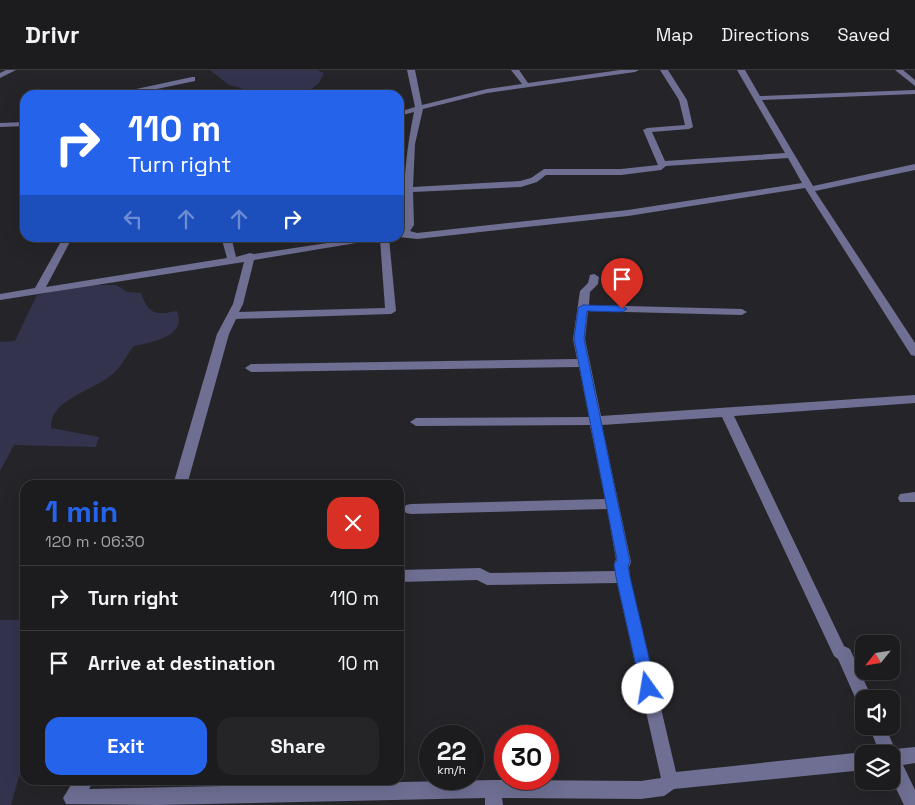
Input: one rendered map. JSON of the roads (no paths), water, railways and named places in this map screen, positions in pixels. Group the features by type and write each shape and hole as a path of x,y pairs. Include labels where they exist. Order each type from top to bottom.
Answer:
{"street":[{"path":"0,76 12,70"},
{"path":"404,232 409,226 408,190 411,144 419,108 411,70"},
{"path":"515,70 527,86"},
{"path":"404,112 488,91 636,70"},
{"path":"664,70 683,100 689,127 647,130 660,162 664,164"},
{"path":"741,70 809,187 915,352"},
{"path":"899,70 915,84"},
{"path":"141,90 192,79"},
{"path":"757,98 915,92"},
{"path":"0,125 20,124"},
{"path":"408,190 521,184 534,180 544,172 621,172 661,167 664,164 791,155"},
{"path":"404,234 417,236 619,214 809,187 915,168"},
{"path":"40,289 65,242"},
{"path":"228,242 232,259"},
{"path":"0,297 40,289 348,242"},
{"path":"232,316 391,311 385,242"},
{"path":"181,480 223,334 238,304 250,256"},
{"path":"594,277 593,284 585,291 579,339 624,562 621,564 623,577 670,781"},
{"path":"583,308 742,312"},
{"path":"251,368 584,363"},
{"path":"416,422 595,421 915,399"},
{"path":"726,412 839,651 844,654 860,690"},
{"path":"411,509 612,504"},
{"path":"404,576 480,574 487,579 623,577"},
{"path":"900,757 915,755"},
{"path":"71,802 494,797 641,790 664,787 670,781 855,762"},
{"path":"900,777 913,805"},
{"path":"71,802 82,785"}]}
